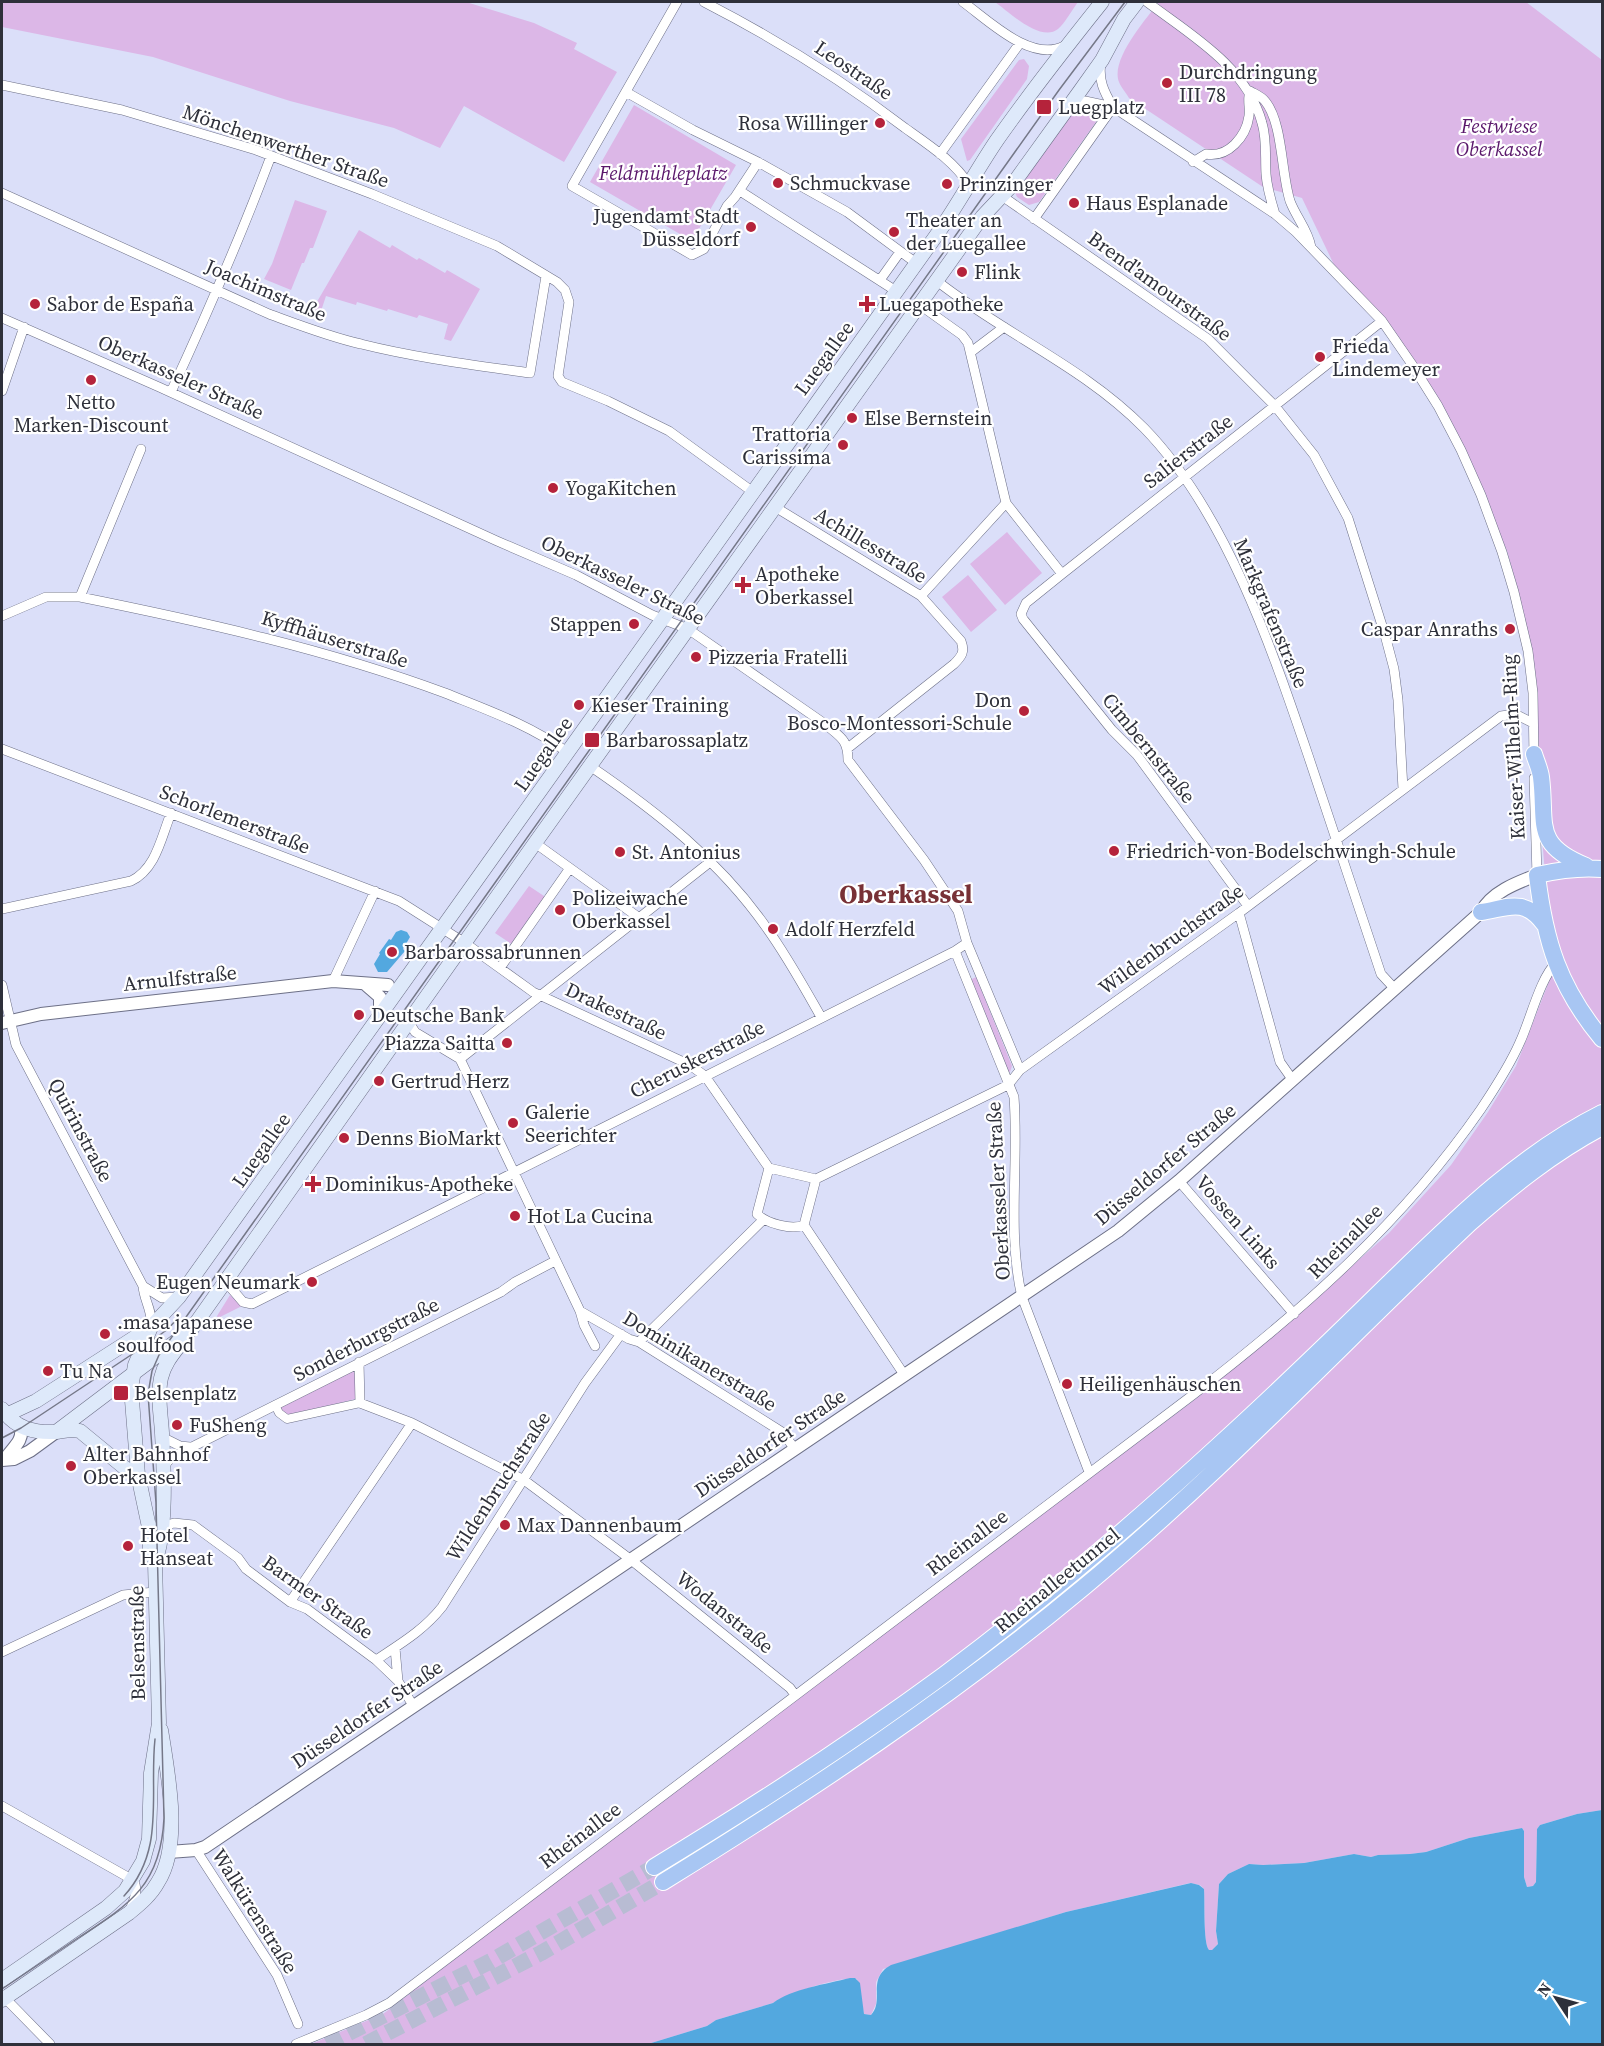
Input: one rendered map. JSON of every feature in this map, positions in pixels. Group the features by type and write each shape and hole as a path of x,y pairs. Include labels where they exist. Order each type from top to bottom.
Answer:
{"highway":[{"path":"1534,754 1541,776 1543,822 1546,834 1563,855 1596,868"},
{"path":"1596,868 1557,870 1537,875 1544,924 1565,986 1583,1016 1602,1039"},
{"path":"1481,912 1502,906 1520,906 1535,913 1544,924"},
{"path":"1429,1253 1506,1174 1547,1145 1602,1113"},
{"path":"1429,1253 1555,1155 1602,1128"},
{"name":"Rheinalleetunnel","path":"654,1867 768,1797 961,1662 1067,1578 1227,1438 1429,1253"},
{"name":"Rheinalleetunnel","path":"663,1882 781,1809 909,1722 1083,1588 1216,1470 1429,1253"}],"main road":[{"name":"Luegallee","path":"3,1413 36,1401 151,1327 178,1297 380,1016 446,931 567,752 970,186 997,141 1067,44 1101,2"},
{"path":"163,1467 160,1392 163,1372 170,1357 982,218 1002,196 1070,106 1102,60 1124,19 1137,2"},
{"path":"388,985 405,982"},
{"path":"138,1475 132,1375 151,1327"},
{"path":"56,1432 191,1330"},
{"path":"3,1413 21,1428 34,1431 80,1431 125,1468 138,1475"},
{"name":"Belsenstraße","path":"155,1562 160,1550 162,1532 163,1467"},
{"name":"Belsenstraße","path":"138,1475 150,1549 155,1562 159,1723 172,1822 169,1852 161,1849 157,1841 158,1813 150,1793"},
{"name":"Belsenstraße","path":"133,1880 143,1861 149,1839 151,1773 159,1723"},
{"path":"2,1998 129,1913 146,1899 158,1883 169,1852 154,1853 143,1861"},
{"path":"2,1980 106,1908 125,1891 133,1880"}],"street":[{"path":"677,2 572,186 692,255 704,249 726,206 740,191 758,162"},
{"name":"Leostraße","path":"704,2 810,60 940,154 961,173 970,186"},
{"path":"963,2 1020,43 1048,51 1067,44"},
{"name":"Kaiser-Wilhelm-Ring","path":"1147,2 1212,52 1236,74 1250,91 1267,103 1280,142 1289,198 1295,214 1309,236 1311,248"},
{"path":"940,154 1020,43"},
{"path":"1034,219 1113,107 1103,91 1100,78 1102,60"},
{"name":"Mönchenwerther Straße","path":"2,84 122,110 271,156 372,194 497,246 565,290 569,302 558,376 562,382 629,410 669,431 753,492"},
{"path":"1193,162 1206,154 1221,153 1236,143 1248,123 1250,91"},
{"name":"Kaiser-Wilhelm-Ring","path":"1250,91 1263,124 1267,185 1275,214"},
{"path":"626,92 847,212 916,263"},
{"name":"Kaiser-Wilhelm-Ring","path":"1070,106 1085,101 1113,107 1193,162 1275,214 1382,321 1438,406 1481,495 1514,592 1528,651 1533,693 1537,875"},
{"path":"171,392 218,290 271,156"},
{"path":"740,191 896,291"},
{"name":"Joachimstraße","path":"2,194 279,318 361,344 407,354 530,373 546,276"},
{"name":"Brend'amourstraße","path":"1002,196 1208,339 1275,406 1314,455 1348,518 1366,570 1394,669 1403,789"},
{"path":"1275,214 1289,198"},
{"path":"880,280 900,252"},
{"name":"Markgrafenstraße","path":"937,281 1113,399 1144,429 1184,476 1233,564 1260,623 1282,679 1381,974 1394,988"},
{"path":"920,305 962,335 971,352 1006,503 1062,574"},
{"name":"Oberkasseler Straße","path":"2,318 576,575 688,630 825,724 844,740 848,748 848,760 924,860 958,911 967,943 1020,1070"},
{"name":"Salierstraße","path":"1021,614 1026,603 1382,321"},
{"path":"2,392 24,327"},
{"path":"971,352 1004,327"},
{"path":"80,597 141,449"},
{"path":"921,596 1006,503"},
{"name":"Achillesstraße","path":"775,507 921,596 961,641 964,649 962,656 954,664 848,748"},
{"name":"Kyffhäuserstraße","path":"2,616 46,597 80,597 257,634 399,676 501,715 567,752"},
{"name":"Cimbernstraße","path":"1021,614 1101,717 1137,756 1248,906"},
{"name":"Wildenbruchstraße","path":"816,1179 1008,1085 1020,1070 1239,913 1501,716 1515,714 1533,723"},
{"name":"Schorlemerstraße","path":"2,748 375,891 399,901 446,931"},
{"path":"590,766 681,833 710,862 766,926 821,1017"},
{"path":"2,909 131,881 139,877 151,863 171,813"},
{"path":"535,843 638,917"},
{"path":"460,1059 710,862"},
{"path":"500,968 570,868"},
{"name":"Düsseldorfer Straße","path":"169,1852 196,1850 414,1707 1118,1231 1179,1181 1481,912 1486,902 1505,889 1537,875"},
{"path":"333,981 375,891"},
{"path":"1239,913 1280,1062 1292,1079"},
{"name":"Drakestraße","path":"446,931 533,992 690,1065 705,1076 769,1168"},
{"name":"Cheruskerstraße","path":"225,1281 243,1302 252,1304 967,943"},
{"name":"Oberkasseler Straße","path":"955,951 1014,1097 1016,1123 1015,1252 1022,1297 1089,1472"},
{"name":"Rheinallee","path":"296,2044 389,2003 1194,1394 1294,1314 1385,1227 1444,1159 1512,1059 1549,970 1556,963"},
{"name":"Arnulfstraße","path":"5,1021 41,1014 333,981 388,985"},
{"path":"364,983 380,997 380,1016"},
{"name":"Quirinstraße","path":"2,985 5,1021 143,1286 143,1294 151,1311 151,1327"},
{"path":"409,1022 415,1032 460,1059 595,1346"},
{"path":"804,1225 797,1228 763,1220 757,1214 769,1168 816,1179 804,1225 905,1376"},
{"name":"Vossen Links","path":"1179,1181 1294,1314"},
{"path":"639,1342 763,1220"},
{"name":"Sonderburgstraße","path":"163,1467 170,1459 192,1447 501,1292 555,1261"},
{"path":"143,1286 162,1298 178,1297"},
{"name":"Dominikanerstraße","path":"580,1311 639,1342 782,1432 795,1449"},
{"name":"Wildenbruchstraße","path":"376,1660 432,1620 585,1383 621,1334"},
{"path":"275,1405 279,1413 287,1419 360,1403 359,1362"},
{"name":"Wodanstraße","path":"360,1403 412,1423 524,1480 630,1559 790,1688 795,1695"},
{"path":"290,1602 412,1423"},
{"path":"4,1459 20,1442 21,1428"},
{"path":"4,1459 14,1459 30,1451 56,1432"},
{"path":"162,1437 180,1446 192,1447"},
{"name":"Barmer Straße","path":"162,1532 167,1525 174,1523 193,1525 238,1558 246,1569 290,1602 307,1609 376,1660 398,1681 414,1707"},
{"path":"2,1652 123,1595 156,1592"},
{"path":"394,1648 398,1681"},
{"path":"2,1806 133,1880 136,1888 129,1913"},
{"name":"Walkürenstraße","path":"196,1850 277,1975 298,2024"},
{"path":"2,1998 50,2044"}],"green space":[{"path":"2,2 466,2 534,23 577,43 574,49 617,72 564,162 464,106 440,148 394,128 290,101 153,57 2,27"},
{"path":"995,2 1078,2 1058,29 1043,32 1017,19"},
{"name":"Festwiese Oberkassel","path":"1159,2 1526,2 1602,60 1602,1810 1577,1814 1540,1825 1537,1829 1536,1882 1533,1886 1527,1887 1524,1877 1524,1831 1522,1828 1469,1838 1426,1852 1371,1857 1354,1854 1304,1863 1249,1864 1228,1874 1219,1884 1216,1931 1218,1944 1212,1950 1209,1950 1206,1939 1204,1889 1200,1885 1190,1883 1066,1912 883,1969 876,1982 876,2004 871,2015 864,2014 857,1979 850,1979 828,1982 801,1990 773,2003 648,2044 311,2044 383,2014 801,1694 1197,1398 1297,1315 1389,1233 1451,1165 1488,1112 1516,1066 1559,956 1549,921 1539,802 1537,691 1519,594 1507,551 1462,450 1382,321 1338,273 1302,198 1263,187 1129,98 1122,88 1118,73 1124,52"},
{"path":"1024,59 1029,66 1027,79 970,160 967,161 961,139 1019,60"},
{"path":"1083,104 1097,115 1096,122 1039,202 1029,205 1017,197 1014,190 1073,112"},
{"name":"Feldmühleplatz","path":"634,105 736,165 692,241 590,182"},
{"path":"295,200 327,211 313,248 310,248 302,263 291,290 264,279 272,264"},
{"path":"359,230 390,248 392,245 445,273 447,270 480,289 451,341 444,339 448,324 419,315 417,318 357,302 356,305 326,296 319,317 311,312"},
{"path":"1007,532 1042,573 1005,605 970,564"},
{"path":"968,575 997,610 971,632 942,597"},
{"path":"529,886 547,898 513,945 495,933"},
{"path":"976,977 1012,1066 1010,1072 1006,1071 970,980"},
{"path":"230,1295 242,1306 218,1318 217,1316"},
{"path":"352,1371 355,1373 355,1399 287,1417 280,1412 281,1407"}],"water":[{"name":"Barbarossabrunnen","path":"401,930 407,932 410,937 403,949 405,951 387,972 378,972 374,964 379,953 389,939 391,940 396,932"},
{"path":"1602,1810 1602,2044 648,2044 773,2003 789,1994 850,1978 855,1978 860,1983 864,2014 871,2015 877,2003 879,1977 891,1965 1066,1912 1191,1883 1204,1889 1206,1939 1209,1950 1212,1950 1218,1944 1216,1931 1219,1884 1228,1874 1249,1864 1304,1863 1354,1854 1371,1857 1426,1852 1469,1838 1522,1828 1524,1831 1524,1877 1527,1887 1533,1886 1536,1882 1537,1829 1540,1825 1577,1814"}],"tunnel":[{"path":"327,2044 491,1961 654,1867"},
{"path":"366,2044 541,1953 663,1882"}],"tram line":[{"path":"2,1989 97,1926 127,1903 149,1876 157,1860 162,1841 164,1818 156,1503 148,1394 152,1371 159,1355 1059,90 1125,2"},
{"path":"2,1438 21,1428 143,1347 168,1329 176,1320"},
{"path":"124,1896 146,1860 151,1841 155,1739"}],"place":[{"name":"Durchdringung III 78","path":"1167,83"},
{"name":"Luegplatz","path":"1044,107"},
{"name":"Rosa Willinger","path":"880,123"},
{"name":"Schmuckvase","path":"778,183"},
{"name":"Prinzinger","path":"947,184"},
{"name":"Haus Esplanade","path":"1074,203"},
{"name":"Jugendamt Stadt Düsseldorf","path":"751,227"},
{"name":"Theater an der Luegallee","path":"894,232"},
{"name":"Flink","path":"962,272"},
{"name":"Sabor de España","path":"35,304"},
{"name":"Luegapotheke","path":"867,304"},
{"name":"Frieda Lindemeyer","path":"1320,357"},
{"name":"Netto Marken-Discount","path":"91,380"},
{"name":"Else Bernstein","path":"852,418"},
{"name":"Trattoria Carissima","path":"843,445"},
{"name":"YogaKitchen","path":"553,488"},
{"name":"Apotheke Oberkassel","path":"743,585"},
{"name":"Stappen","path":"634,624"},
{"name":"Caspar Anraths","path":"1510,629"},
{"name":"Pizzeria Fratelli","path":"696,657"},
{"name":"Kieser Training","path":"579,705"},
{"name":"Don Bosco-Montessori-Schule","path":"1024,711"},
{"name":"Barbarossaplatz","path":"592,740"},
{"name":"Friedrich-von-Bodelschwingh-Schule","path":"1114,851"},
{"name":"St. Antonius","path":"620,852"},
{"name":"Polizeiwache Oberkassel","path":"560,910"},
{"name":"Adolf Herzfeld","path":"773,929"},
{"name":"Barbarossabrunnen","path":"392,952"},
{"name":"Deutsche Bank","path":"359,1015"},
{"name":"Piazza Saitta","path":"507,1043"},
{"name":"Gertrud Herz","path":"379,1081"},
{"name":"Galerie Seerichter","path":"513,1123"},
{"name":"Denns BioMarkt","path":"344,1138"},
{"name":"Dominikus-Apotheke","path":"313,1184"},
{"name":"Hot La Cucina","path":"515,1216"},
{"name":"Eugen Neumark","path":"312,1282"},
{"name":".masa japanese soulfood","path":"105,1334"},
{"name":"Tu Na","path":"48,1371"},
{"name":"Heiligenhäuschen","path":"1067,1384"},
{"name":"Belsenplatz","path":"121,1393"},
{"name":"FuSheng","path":"177,1425"},
{"name":"Alter Bahnhof Oberkassel","path":"71,1466"},
{"name":"Max Dannenbaum","path":"505,1525"},
{"name":"Hotel Hanseat","path":"128,1546"}],"district":[{"name":"Oberkassel","path":"906,894"}]}
